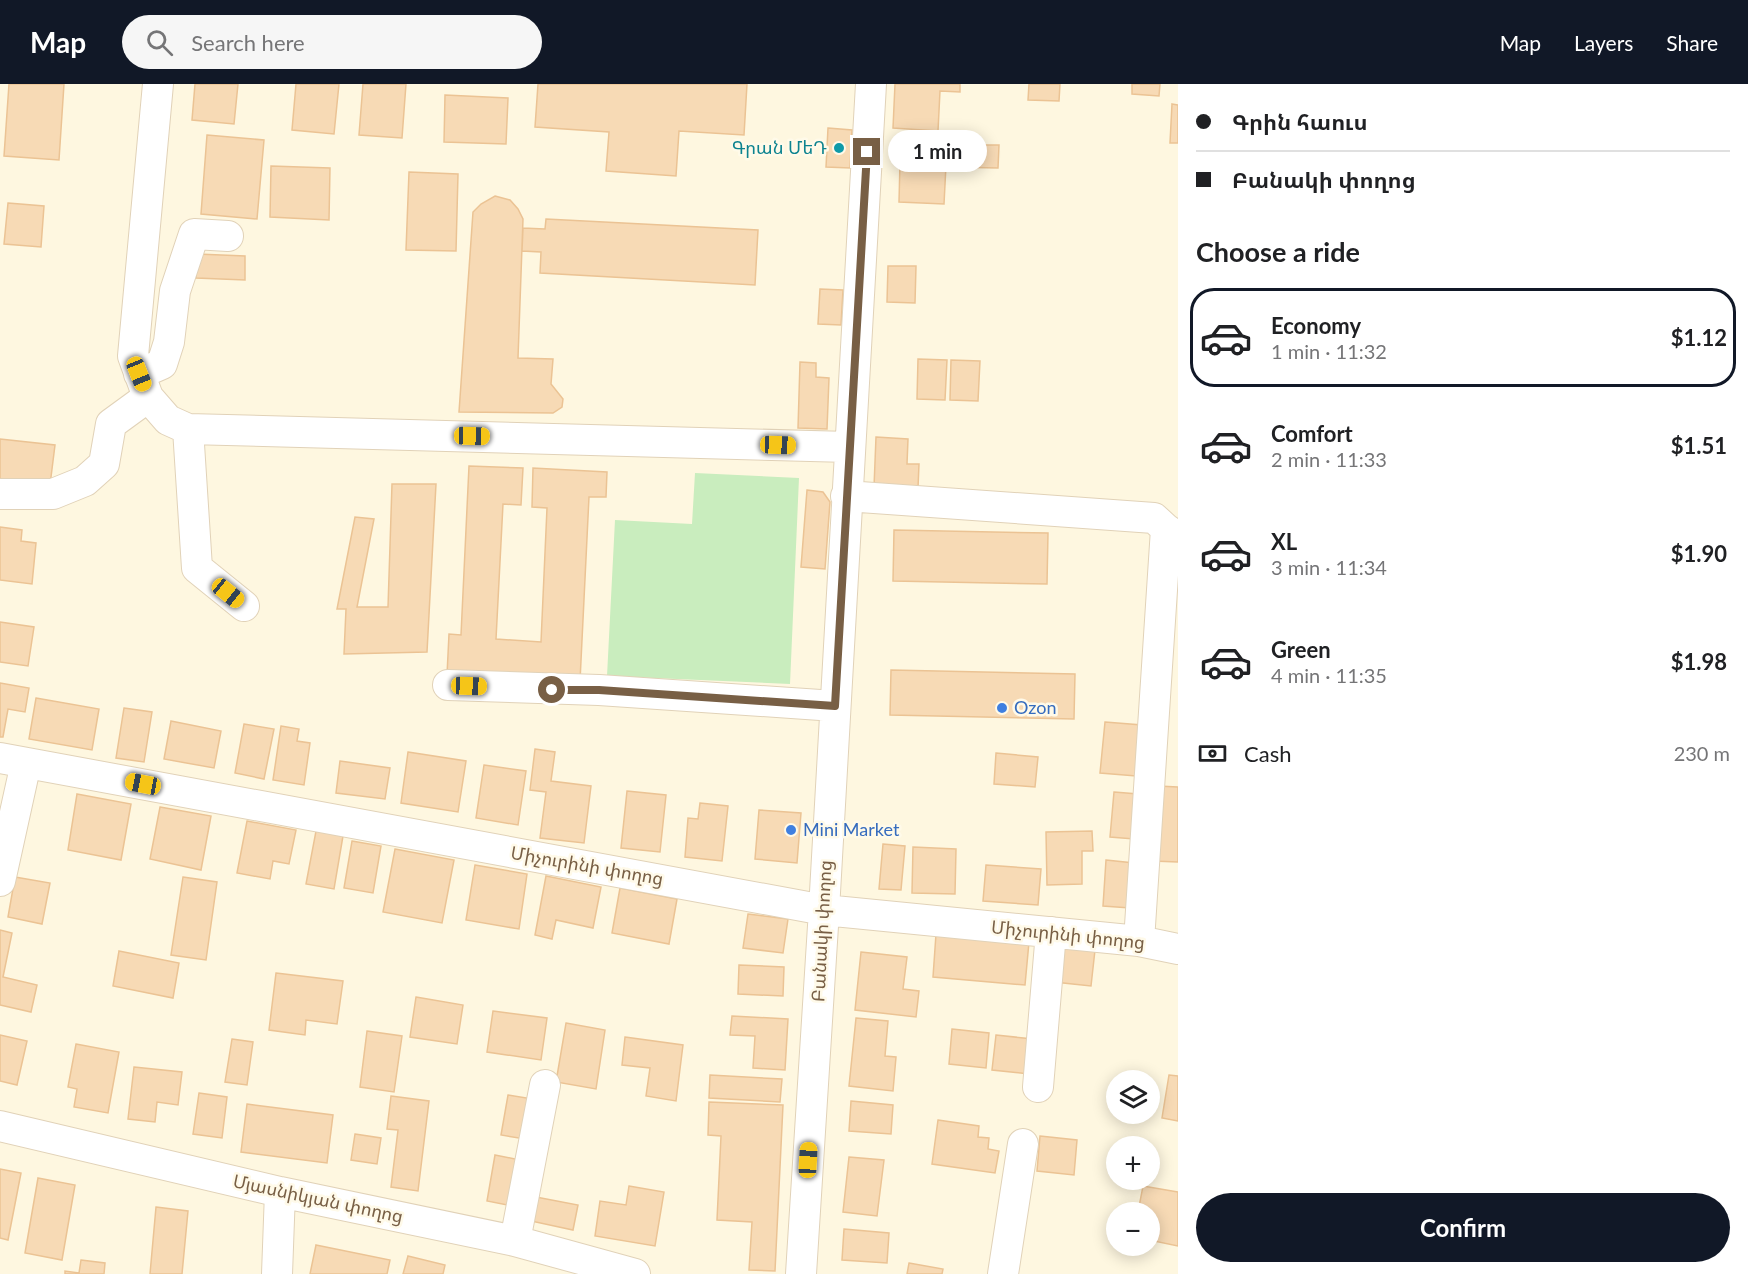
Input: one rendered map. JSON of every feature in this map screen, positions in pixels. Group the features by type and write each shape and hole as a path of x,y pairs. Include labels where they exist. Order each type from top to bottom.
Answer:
{"street":[{"path":"158,84 133,356 143,385 168,420 188,429 849,447"},
{"name":"Բանակի փողոց","path":"801,1274 871,84"},
{"path":"0,494 53,494 85,481 104,464 111,424 153,369 162,364 169,342 175,291 194,234 228,236"},
{"path":"188,429 197,568 244,606"},
{"path":"846,496 1154,518 1172,533 1139,941"},
{"path":"448,685 599,690 835,706"},
{"path":"0,881 13,760"},
{"name":"Միչուրինի փողոց","path":"13,760 824,910 1139,941 1178,949"},
{"path":"1038,1087 1051,932"},
{"path":"516,1241 545,1085"},
{"name":"Մյասնիկյան փողոց","path":"0,1126 280,1192 516,1241 635,1274"},
{"path":"1003,1274 1023,1144"},
{"path":"277,1274 280,1192"}],"green space":[{"path":"695,473 799,478 790,684 607,676 615,520 692,524"}],"building":[{"path":"9,84 64,84 59,160 4,156"},
{"path":"195,84 238,84 234,124 192,120"},
{"path":"296,84 339,84 334,134 292,130"},
{"path":"363,84 406,84 402,138 359,135"},
{"path":"538,84 747,84 744,135 679,131 676,176 606,171 609,132 535,127"},
{"path":"895,84 960,84 960,92 940,91 938,131 893,128"},
{"path":"1029,84 1060,84 1059,101 1028,100"},
{"path":"1132,84 1160,84 1159,96 1132,94"},
{"path":"445,95 508,98 506,144 444,142"},
{"path":"1172,104 1178,105 1178,143 1170,143"},
{"name":"Գրան ՄեԴ","path":"828,128 852,130 850,168 826,167"},
{"path":"207,135 264,140 257,219 201,214"},
{"path":"950,145 999,145 998,168 950,167"},
{"path":"900,163 946,165 944,204 899,202"},
{"path":"271,166 330,168 329,220 270,217"},
{"path":"409,172 458,174 456,251 406,250"},
{"path":"495,196 510,200 523,219 518,358 553,359 551,384 563,399 562,407 553,413 459,412 473,212"},
{"path":"8,203 44,206 41,247 4,244"},
{"path":"546,219 758,230 755,285 540,273 541,252 522,251 523,228 545,229"},
{"path":"197,254 245,256 245,280 196,278"},
{"path":"888,266 916,266 915,303 887,302"},
{"path":"820,289 843,290 841,325 818,324"},
{"path":"918,359 947,360 945,400 917,399"},
{"path":"951,360 980,361 978,401 950,400"},
{"path":"800,362 816,363 816,377 829,378 827,429 798,428"},
{"path":"876,437 908,439 907,464 919,464 918,488 874,487"},
{"path":"0,439 55,445 50,485 0,479"},
{"path":"469,466 523,468 521,505 503,504 496,639 541,642 547,508 532,507 533,468 607,472 606,497 589,497 580,681 447,675 449,634 461,635"},
{"path":"392,484 436,484 427,652 344,654 346,609 337,609 355,517 374,519 357,607 388,607"},
{"path":"807,490 823,492 830,502 825,569 801,567"},
{"path":"0,527 22,530 21,541 36,543 32,584 0,580"},
{"path":"894,530 1048,533 1047,584 893,581"},
{"path":"0,622 34,627 28,666 0,662"},
{"path":"891,670 1075,674 1074,719 890,715"},
{"path":"0,683 29,688 25,712 8,709 3,737 0,737"},
{"path":"36,698 99,709 92,750 29,739"},
{"path":"124,708 152,712 144,762 116,758"},
{"path":"171,721 221,731 214,768 164,759"},
{"path":"1105,722 1142,725 1136,776 1100,773"},
{"path":"244,724 274,729 264,779 235,773"},
{"path":"281,726 299,729 297,741 310,743 304,785 273,780"},
{"path":"535,749 555,752 551,781 591,786 584,843 540,838 546,792 530,790"},
{"path":"408,752 466,761 458,812 401,803"},
{"path":"996,753 1038,757 1035,787 994,784"},
{"path":"340,761 390,768 385,799 336,793"},
{"path":"484,765 526,771 518,825 476,818"},
{"path":"1158,786 1178,787 1178,862 1153,861"},
{"path":"627,791 666,795 660,852 621,848"},
{"path":"1114,792 1138,794 1134,839 1110,837"},
{"path":"77,794 131,804 121,860 68,850"},
{"path":"700,803 728,806 722,861 685,857 688,818 698,819"},
{"path":"160,807 211,816 201,870 150,859"},
{"path":"759,810 801,813 797,863 755,859"},
{"path":"247,821 296,830 289,864 273,861 270,879 237,873"},
{"path":"316,831 343,836 334,889 306,884"},
{"path":"1092,831 1093,851 1082,851 1082,884 1047,885 1046,832"},
{"path":"352,841 381,846 373,893 344,888"},
{"path":"883,844 905,846 901,890 879,889"},
{"path":"913,847 956,849 955,894 912,893"},
{"path":"395,849 454,860 442,923 383,912"},
{"path":"1106,860 1134,863 1130,908 1103,906"},
{"path":"475,865 527,874 519,929 466,920"},
{"path":"986,865 1041,869 1038,905 983,901"},
{"path":"546,876 601,887 593,928 556,920 552,939 535,935"},
{"path":"15,877 50,883 42,924 8,917"},
{"path":"183,877 217,882 206,960 171,955"},
{"path":"620,888 677,899 669,944 612,933"},
{"path":"748,914 788,919 783,953 743,948"},
{"path":"0,930 12,933 3,977 37,985 31,1012 0,1005"},
{"path":"936,934 1029,942 1025,985 933,977"},
{"path":"1058,946 1095,950 1091,986 1054,982"},
{"path":"119,951 179,963 173,998 113,986"},
{"path":"861,952 907,957 903,989 919,991 916,1017 855,1010"},
{"path":"739,965 784,967 783,996 738,994"},
{"path":"276,973 343,981 337,1024 306,1020 305,1035 269,1030"},
{"path":"416,997 463,1005 457,1044 410,1037"},
{"path":"493,1011 547,1018 541,1060 487,1052"},
{"path":"732,1016 788,1019 785,1070 753,1068 755,1036 730,1035"},
{"path":"856,1018 888,1021 885,1056 896,1057 893,1091 849,1086"},
{"path":"566,1023 605,1030 596,1089 556,1082"},
{"path":"952,1029 989,1033 986,1068 949,1064"},
{"path":"367,1031 402,1036 394,1092 360,1087"},
{"path":"0,1035 27,1041 17,1085 0,1081"},
{"path":"996,1035 1033,1039 1029,1074 992,1070"},
{"path":"625,1037 683,1045 676,1101 646,1096 650,1068 622,1065"},
{"path":"232,1039 253,1042 247,1085 225,1082"},
{"path":"76,1044 119,1052 108,1113 74,1107 77,1089 68,1087"},
{"path":"134,1067 182,1072 178,1105 157,1102 155,1122 128,1119"},
{"path":"710,1075 782,1079 780,1102 709,1098"},
{"path":"1169,1075 1178,1076 1178,1121 1162,1118"},
{"path":"199,1093 227,1097 222,1138 193,1134"},
{"path":"508,1095 533,1099 525,1139 501,1135"},
{"path":"391,1096 429,1101 418,1191 391,1187 398,1130 387,1129"},
{"path":"851,1101 893,1105 891,1134 849,1131"},
{"path":"709,1102 783,1105 775,1271 749,1270 752,1222 717,1220 721,1136 708,1135"},
{"path":"247,1104 333,1115 327,1163 241,1152"},
{"path":"938,1120 979,1126 978,1137 989,1138 988,1149 999,1151 995,1173 932,1164"},
{"path":"355,1134 381,1138 377,1164 351,1160"},
{"path":"1040,1136 1077,1140 1074,1175 1037,1171"},
{"path":"495,1155 520,1160 512,1206 487,1201"},
{"path":"849,1157 884,1160 877,1216 843,1212"},
{"path":"0,1169 21,1173 8,1240 0,1238"},
{"path":"38,1178 75,1185 62,1260 25,1253"},
{"path":"629,1186 664,1192 655,1246 595,1236 600,1201 626,1205"},
{"path":"1160,1189 1178,1192 1178,1246 1160,1242 1160,1202 1140,1202 1142,1190"},
{"path":"536,1197 578,1205 573,1230 531,1221"},
{"path":"156,1207 188,1211 182,1274 150,1274"},
{"path":"844,1229 889,1233 887,1263 842,1260"},
{"path":"316,1245 390,1260 387,1274 310,1274"},
{"path":"408,1256 445,1265 443,1274 403,1274"},
{"path":"81,1260 105,1263 104,1274 65,1274 65,1271 79,1273"},
{"path":"909,1263 943,1269 942,1274 907,1274"}],"place":[{"name":"Գրան ՄեԴ","path":"839,148"},
{"name":"Ozon","path":"1002,708"},
{"name":"Mini Market","path":"791,830"}],"route":[{"path":"552,690 599,690 835,706 867,152"}]}
